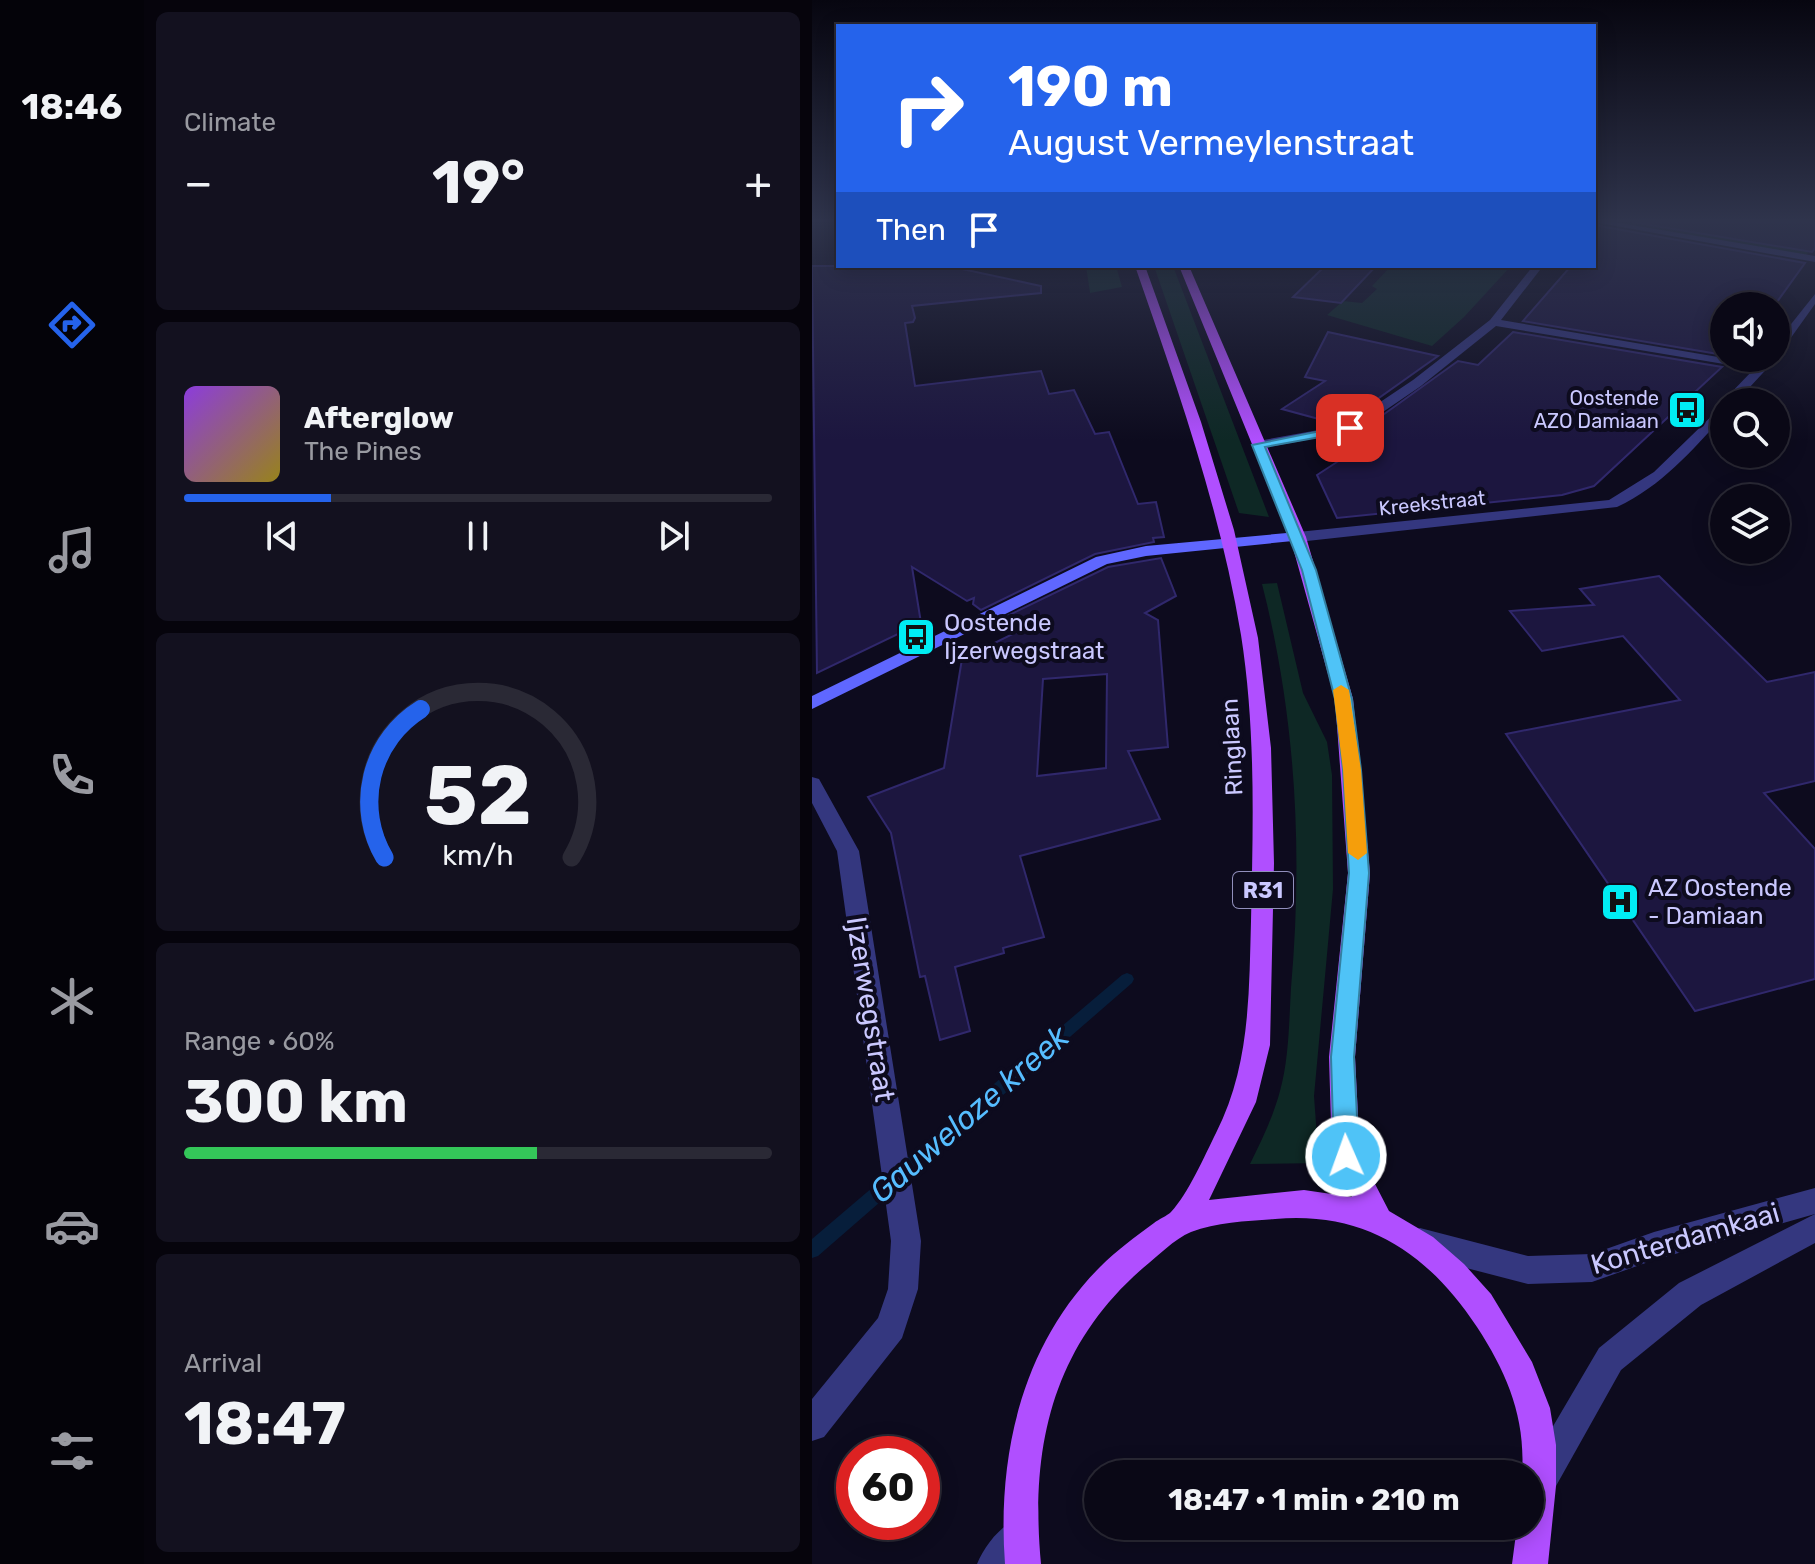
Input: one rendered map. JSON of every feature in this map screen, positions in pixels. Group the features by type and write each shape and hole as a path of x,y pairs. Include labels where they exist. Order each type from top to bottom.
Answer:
{"main road":[{"name":"Ringlaan","path":"1150,295 1200,445 1239,578 1257,690 1264,819 1261,998 1251,1079 1230,1138 1180,1223"},
{"path":"1196,295 1298,537 1344,699 1359,873 1342,1057 1346,1156 1378,1219"},
{"name":"Kreekstraat","path":"812,703 1102,560 1146,551 1298,537"},
{"name":"R31","path":"1021,1550 1018,1493 1035,1401 1060,1340 1116,1268 1180,1223 1245,1208 1317,1203 1378,1219 1413,1241 1464,1284 1506,1340 1534,1410 1538,1460"},
{"name":"R31","path":"1530,1564 1533,1540"}],"street":[{"path":"1258,445 1350,428 1417,383 1494,322 1515,295"},
{"path":"1790,332 1815,297"},
{"path":"1494,322 1710,355"},
{"path":"1742,388 1757,372"},
{"name":"Kreekstraat","path":"1298,537 1612,504 1637,494 1662,473 1710,423"},
{"name":"Ijzerwegstraat","path":"812,784 848,851 906,1241 903,1289 891,1327 812,1425"},
{"name":"Konterdamkaai","path":"1413,1241 1528,1270 1592,1268 1654,1246 1815,1201"},
{"name":"Konterdamkaai","path":"1544,1474 1610,1359 1690,1294 1815,1228"},
{"path":"995,1564 1021,1550"}],"green space":[{"path":"1164,295 1184,295 1269,517 1239,513"},
{"path":"1371,295 1484,295 1432,346 1327,315 1343,301 1362,303"},
{"path":"1277,583 1303,693 1327,742 1332,775 1333,889 1314,1096 1317,1137 1325,1163 1250,1164 1271,1119 1283,1079 1295,937 1294,785 1283,684 1262,584"}],"building":[{"path":"812,295 1021,295 912,306 915,318 913,322 905,323 915,386 1041,371 1049,394 1074,390 1095,434 1109,432 1138,504 1156,502 1164,537 1153,538 1154,542 1095,554 981,610 973,604 974,598 967,601 912,567 921,623 817,673"},
{"path":"1295,295 1349,295 1341,303 1293,297"},
{"path":"1546,295 1710,295 1710,353 1523,321"},
{"path":"1328,332 1438,356 1345,422 1337,424 1282,409 1325,381 1305,377"},
{"path":"1513,332 1710,365 1710,372 1717,372 1594,486 1562,495 1337,518 1317,475 1380,434 1362,430 1458,361 1478,365"},
{"path":"1161,558 1176,596 1145,613 1158,620 1168,747 1128,751 1160,819 1020,856 1044,937 1003,948 1004,953 955,967 970,1031 940,1040 925,976 920,977 891,833 868,797 944,768 962,659 1017,632 999,620 1108,567","holes":["1107,674 1106,768 1037,776 1043,679"]},
{"path":"1659,576 1767,682 1815,672 1815,781 1764,793 1815,849 1815,979 1695,1011 1506,734 1680,700 1623,636 1542,651 1510,611 1594,605 1580,589"}],"waterway":[{"name":"Gauweloze kreek","path":"812,1250 1127,979"}],"slow traffic":[{"path":"1341,690 1352,770 1358,853"}],"place":[{"name":"Oostende AZO Damiaan","path":"1687,410"},
{"name":"Oostende Ijzerwegstraat","path":"916,637"},
{"name":"AZ Oostende - Damiaan","path":"1620,902"}],"route":[{"path":"1346,1156 1342,1057 1359,873 1344,699 1298,537 1258,445 1350,428"}]}
